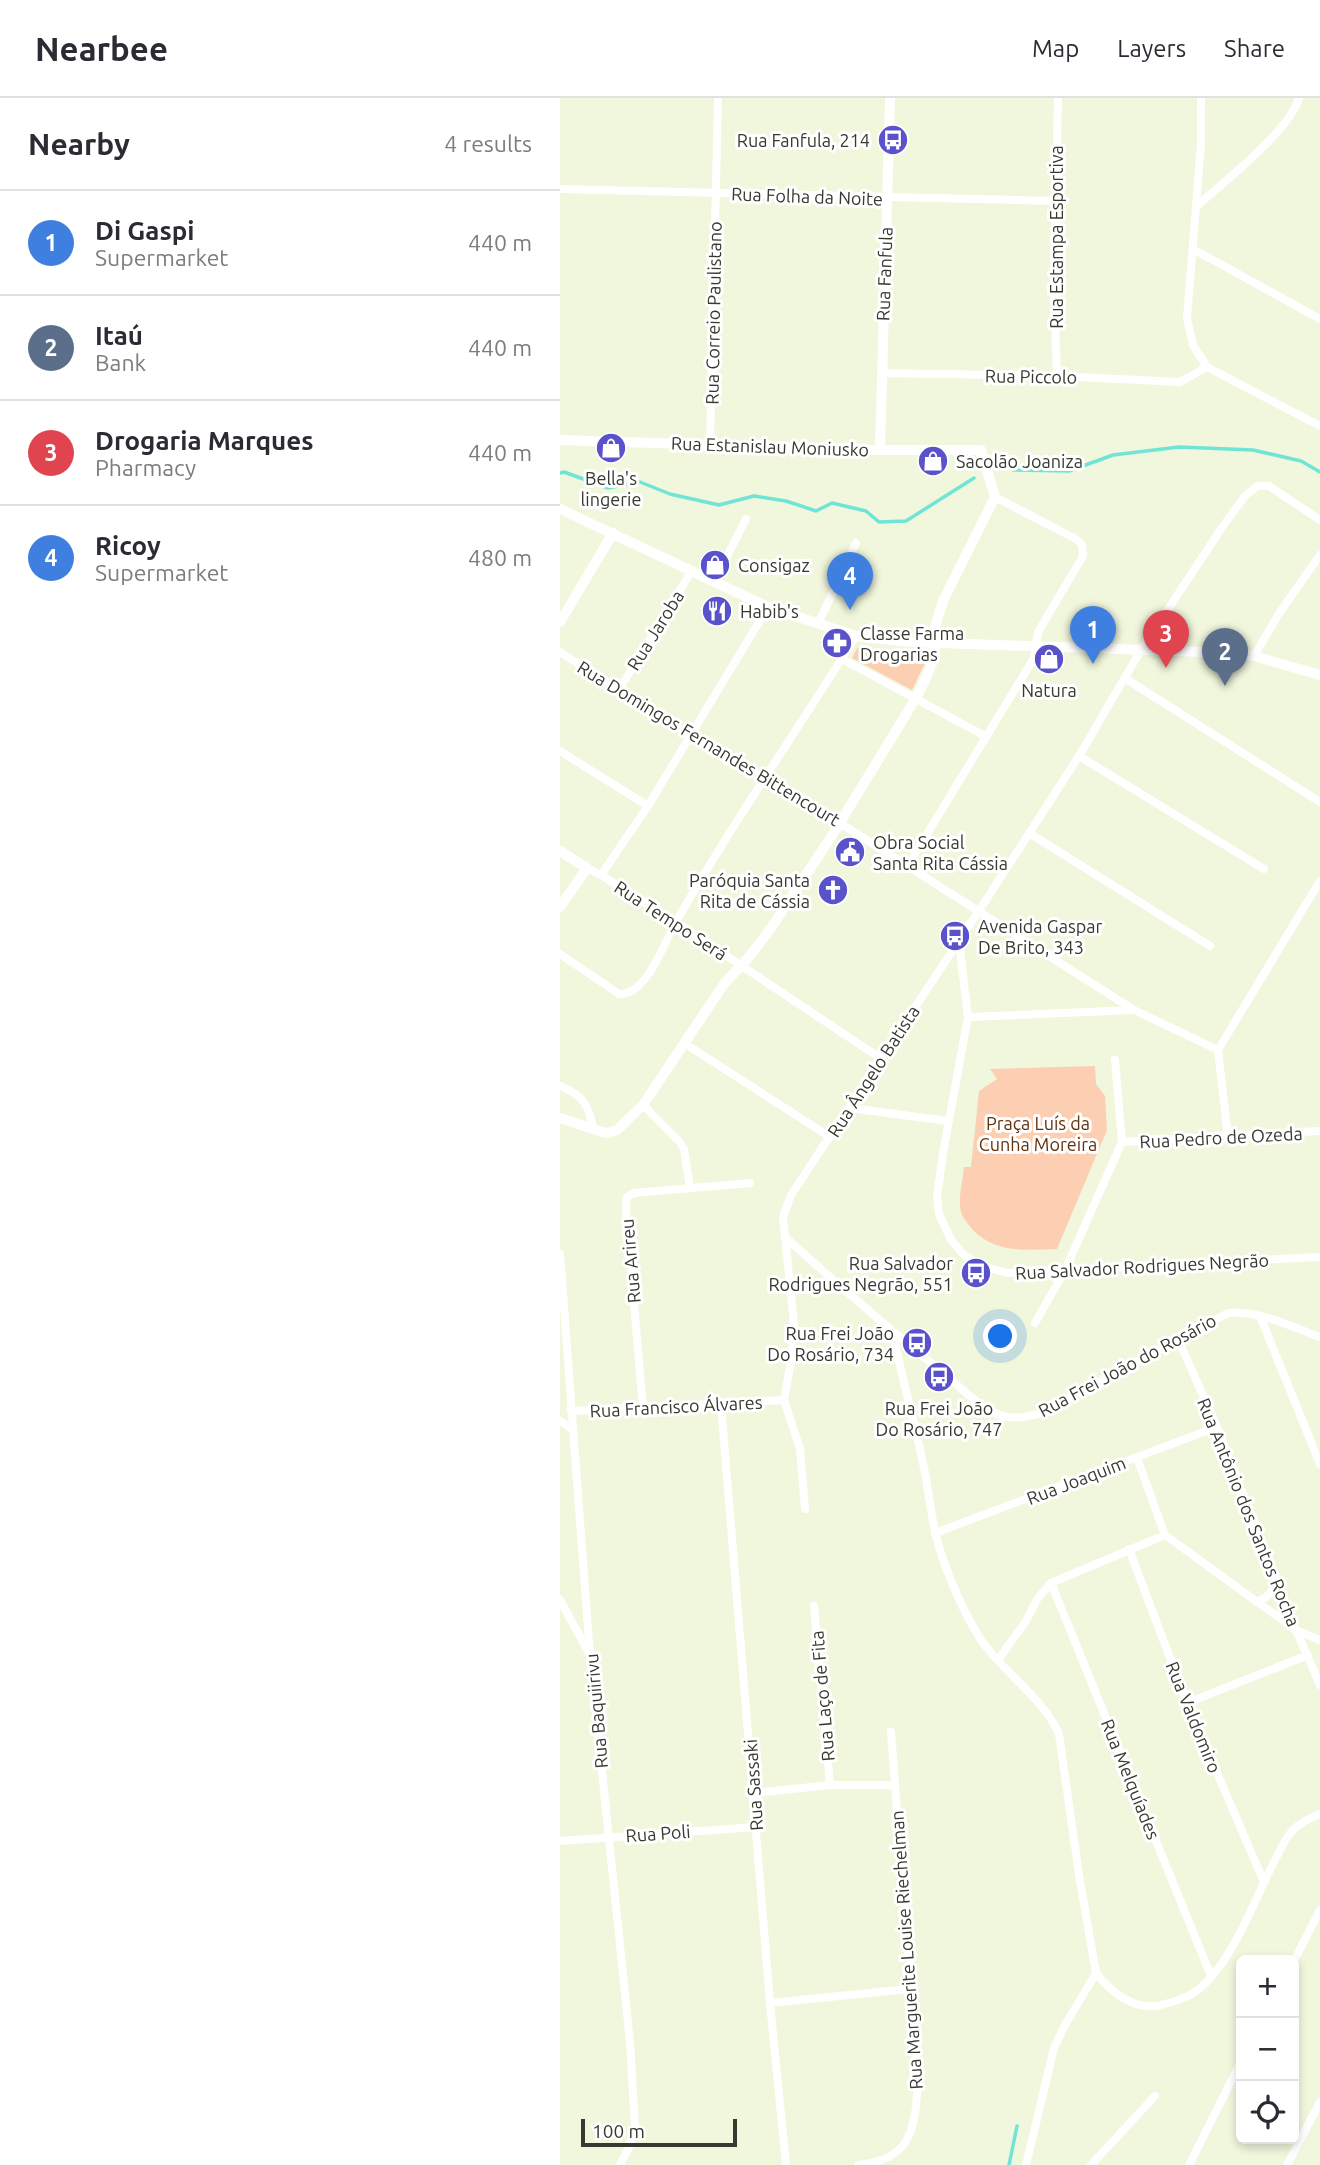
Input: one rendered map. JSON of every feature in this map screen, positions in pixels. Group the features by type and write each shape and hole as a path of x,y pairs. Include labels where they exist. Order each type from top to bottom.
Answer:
{"main road":[{"path":"560,509 768,607 856,636 1254,656 1320,675"}],"street":[{"name":"Rua Correio Paulistano","path":"710,444 718,98"},
{"name":"Rua Fanfula","path":"880,450 890,98"},
{"name":"Rua Estampa Esportiva","path":"1057,376 1054,297 1058,98"},
{"path":"1201,98 1187,318 1193,345 1207,367 1320,426"},
{"path":"1196,207 1283,127 1299,98"},
{"name":"Rua Folha da Noite","path":"560,189 1055,201"},
{"path":"1193,249 1320,319"},
{"name":"Rua Piccolo","path":"881,373 1057,376 1180,382 1207,367"},
{"name":"Rua Estanislau Moniusko","path":"560,440 880,450 981,450 995,497"},
{"name":"Rua Ângelo Batista","path":"785,1237 785,1208 880,1058 959,942 1079,756 1141,650 1245,496 1257,486 1269,486 1320,520"},
{"path":"560,1118 594,1130 613,1133 643,1105 724,984 771,928 840,823 916,698 935,656 935,627 943,601 995,497 1076,539 1083,550 1080,564 1038,632 1034,658 907,867"},
{"path":"715,582 746,519"},
{"path":"560,622 613,533"},
{"path":"818,624 856,543"},
{"path":"1254,656 1280,612 1320,555"},
{"name":"Rua Jaroba","path":"620,688 691,572"},
{"path":"601,875 692,736 768,607"},
{"path":"560,954 612,990 625,995 639,987 648,976 676,922 856,636"},
{"name":"Rua Domingos Fernandes Bittencourt","path":"560,652 692,736 840,823 1133,1010 1218,1050"},
{"path":"842,659 985,736"},
{"path":"1126,678 1320,802"},
{"path":"560,751 648,806"},
{"path":"1079,756 1264,869"},
{"path":"1029,833 1210,946"},
{"path":"560,851 587,868 560,907"},
{"name":"Rua Tempo Será","path":"587,868 676,922 880,1058"},
{"path":"1228,1137 1218,1050 1320,881"},
{"name":"Rua Salvador Rodrigues Negrão","path":"959,942 968,1017 948,1121 937,1198 943,1226 964,1255 982,1266 1007,1273 1320,1257"},
{"path":"968,1017 1133,1010"},
{"path":"684,1043 830,1137"},
{"path":"1035,1323 1065,1270 1122,1142 1115,1060"},
{"path":"560,1086 583,1098 588,1106 594,1130"},
{"path":"643,1105 684,1149 690,1188"},
{"path":"850,1108 948,1121"},
{"name":"Rua Pedro de Ozeda","path":"1122,1142 1320,1131"},
{"name":"Rua Arireu","path":"643,1408 626,1201 629,1195 634,1194 750,1183"},
{"name":"Rua Frei João do Rosário","path":"785,1237 893,1332 995,1413 1007,1417 1022,1418 1039,1413 1228,1313 1260,1316 1320,1337"},
{"name":"Rua Francisco Álvares","path":"571,1411 784,1401 794,1325 785,1237"},
{"name":"Rua Baquiirivu","path":"560,1254 590,1656 629,2042 635,2127 620,2165"},
{"path":"1260,1316 1320,1464"},
{"path":"893,1332 923,1463 935,1533 944,1560 974,1630 1049,1716 1059,1734 1096,1973 1115,1994 1128,2001 1161,2006 1187,1997 1211,1976 1237,1937 1288,1836 1303,1822 1320,1814"},
{"name":"Rua Antônio dos Santos Rocha","path":"1178,1339 1217,1427 1320,1685"},
{"path":"784,1401 800,1449 805,1509"},
{"name":"Rua Sassaki","path":"721,1404 770,2003 786,2165"},
{"path":"560,1421 573,1430"},
{"name":"Rua Joaquim","path":"935,1533 1217,1427"},
{"path":"1137,1458 1165,1535 1296,1630 1320,1640"},
{"path":"998,1660 1026,1621 1038,1598 1051,1583 1165,1535"},
{"name":"Rua Valdomiro","path":"1129,1549 1187,1703 1264,1882"},
{"name":"Rua Melquíades","path":"1051,1583 1211,1976"},
{"path":"1257,1602 1278,1584"},
{"path":"560,1600 590,1656"},
{"name":"Rua Laço de Fita","path":"814,1606 830,1786"},
{"path":"1187,1703 1308,1655"},
{"name":"Rua Marguerite Louise Riechelman","path":"858,2165 890,2158 901,2148 912,2126 916,2110 918,2081 891,1732"},
{"path":"754,1793 830,1786 895,1785"},
{"name":"Rua Poli","path":"560,1841 756,1827"},
{"path":"1297,1955 1320,1910"},
{"path":"1026,2165 1054,2048 1096,1973"},
{"path":"770,2003 909,1989"},
{"path":"1189,2165 1236,2072"},
{"path":"1091,2165 1155,2096"},
{"path":"1287,2165 1320,2102"}],"green space":[{"path":"858,647 928,657 912,690 852,658"},
{"name":"Praça Luís da Cunha Moreira","path":"1095,1066 1096,1084 1105,1096 1107,1130 1057,1249 1012,1249 982,1238 966,1222 960,1209 960,1197 964,1167 971,1167 979,1091 997,1079 990,1069"}],"waterway":[{"path":"1013,470 1069,471 1113,455 1179,447 1253,450 1301,461 1320,472"},
{"path":"560,473 564,472 608,488 640,482 670,494 719,505 754,496 786,501 816,511 832,503 866,511 879,522 906,521 974,478"},
{"path":"1009,2165 1017,2126"}],"place":[{"name":"Rua Fanfula, 214","path":"893,140"},
{"name":"Bella's lingerie","path":"611,448"},
{"name":"Sacolão Joaniza","path":"933,461"},
{"name":"Consigaz","path":"715,565"},
{"name":"Ricoy","path":"850,610"},
{"name":"Habib's","path":"717,611"},
{"name":"Classe Farma Drogarias","path":"837,643"},
{"name":"Natura","path":"1049,659"},
{"name":"Di Gaspi","path":"1093,664"},
{"name":"Drogaria Marques","path":"1166,668"},
{"name":"Itaú","path":"1225,686"},
{"name":"Obra Social Santa Rita Cássia","path":"850,852"},
{"name":"Paróquia Santa Rita de Cássia","path":"833,890"},
{"name":"Avenida Gaspar De Brito, 343","path":"955,936"},
{"name":"Rua Salvador Rodrigues Negrão, 551","path":"976,1273"},
{"name":"Rua Frei João Do Rosário, 734","path":"917,1343"},
{"name":"Rua Frei João Do Rosário, 747","path":"939,1377"}]}
